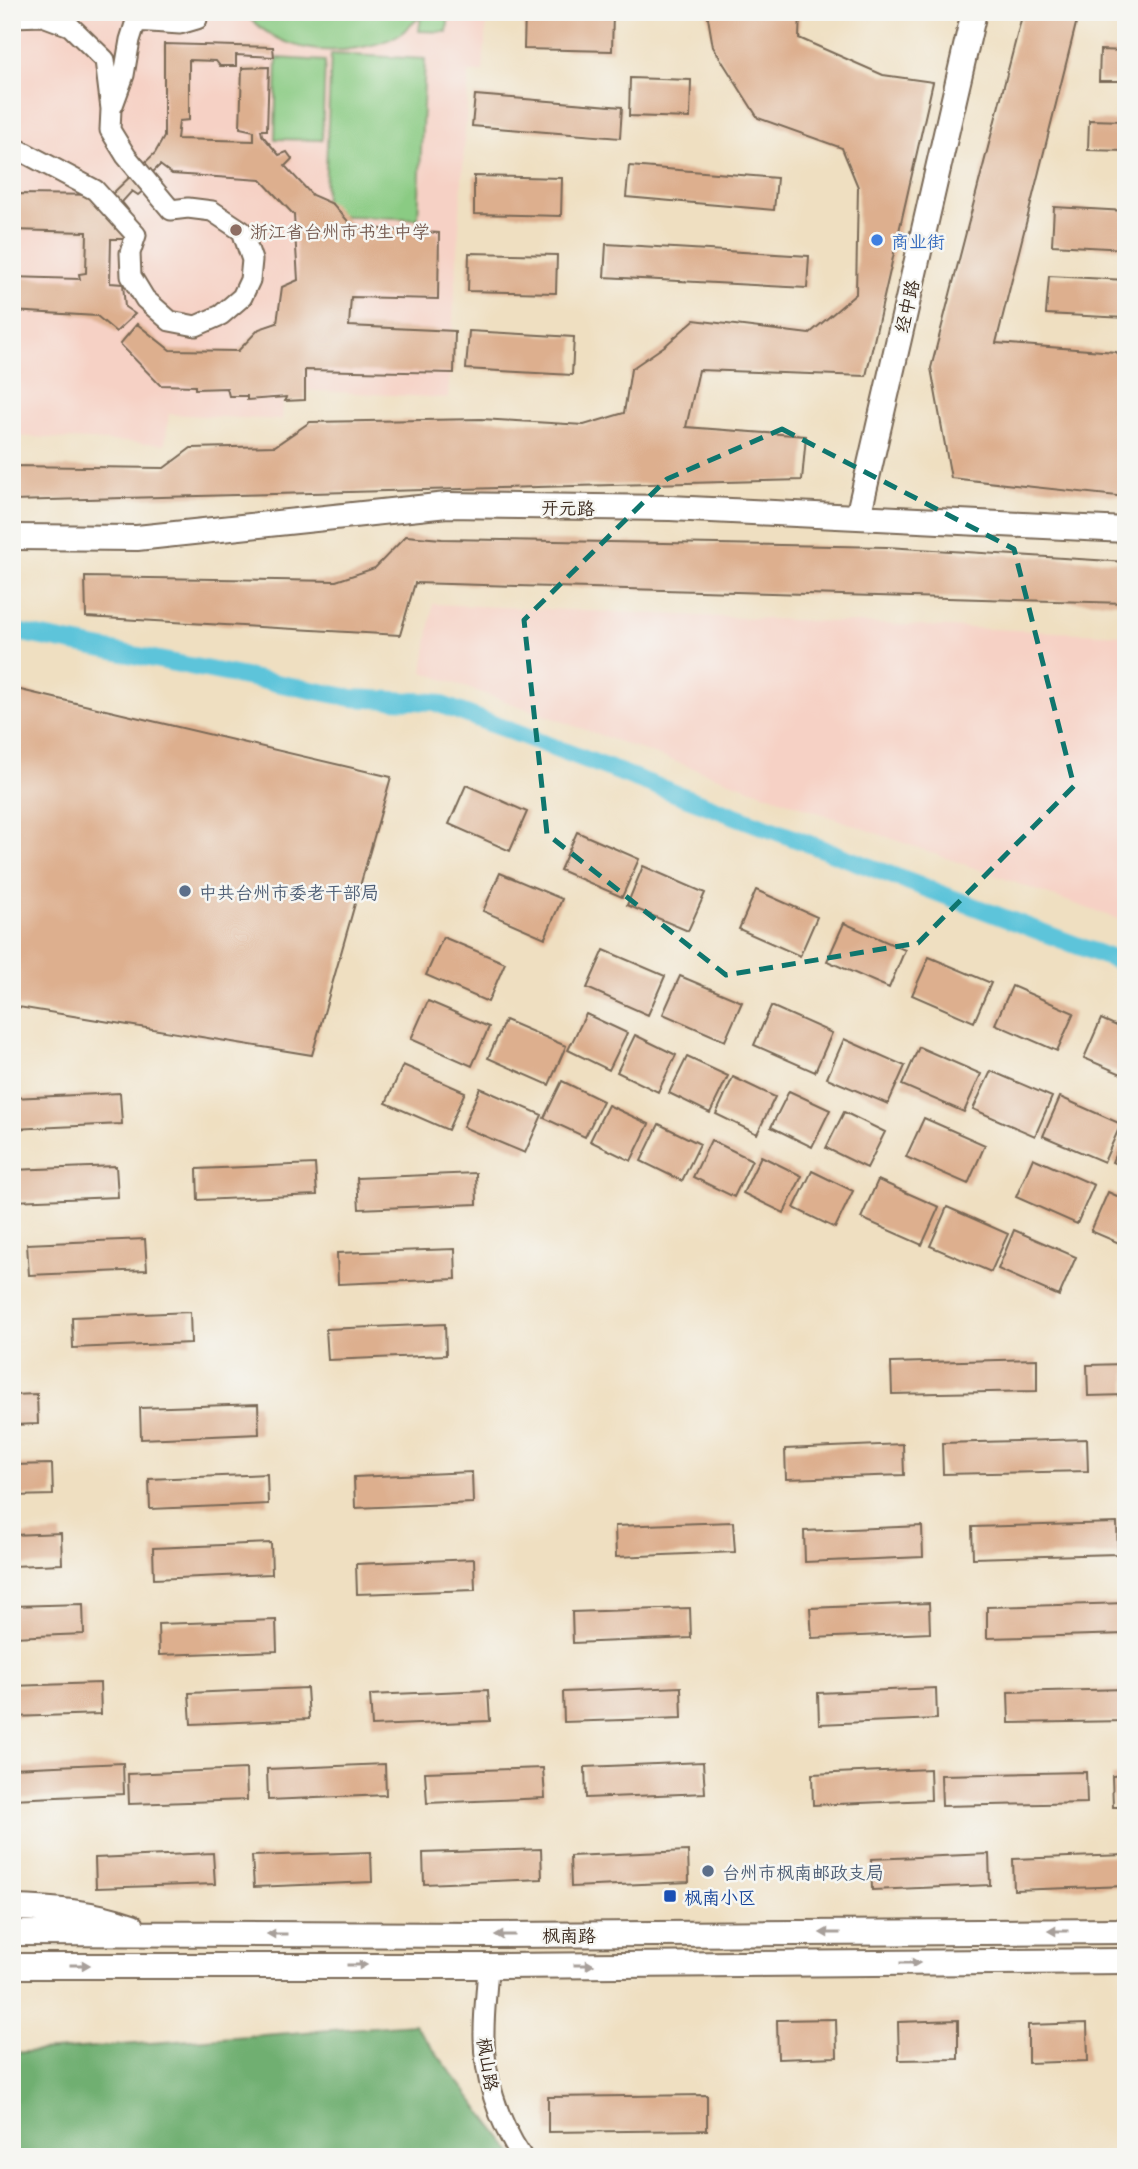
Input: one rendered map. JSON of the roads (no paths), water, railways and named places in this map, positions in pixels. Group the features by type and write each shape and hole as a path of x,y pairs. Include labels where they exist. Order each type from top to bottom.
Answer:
{"main road":[{"name":"经中路","path":"858,517 974,12"},
{"name":"开元路","path":"12,537 136,538 447,505 670,508 1126,530"},
{"path":"12,1908 59,1910 109,1918 156,1934"},
{"name":"枫南路","path":"12,1933 502,1935 1126,1931"},
{"name":"枫南路","path":"12,1966 488,1966 1126,1961"}],"street":[{"path":"111,109 124,75 136,21 180,24 197,19 197,12"},
{"path":"12,17 43,16 70,26 104,60 111,109 110,130 125,156 171,210 188,208 212,211 242,231 252,260 250,280 242,297 221,315 196,326 170,321 145,299 131,276 130,253 136,235 95,190 12,146"},
{"name":"枫山路","path":"488,1966 484,2034 490,2085 510,2139 522,2157"}],"waterway":[{"path":"12,631 352,698 434,702 1126,964"}],"place":[{"name":"浙江省台州市书生中学","path":"236,230"},
{"name":"商业街","path":"877,240"},
{"name":"中共台州市委老干部局","path":"185,891"},
{"name":"台州市枫南邮政支局","path":"708,1871"},
{"name":"枫南小区","path":"670,1896"}]}
